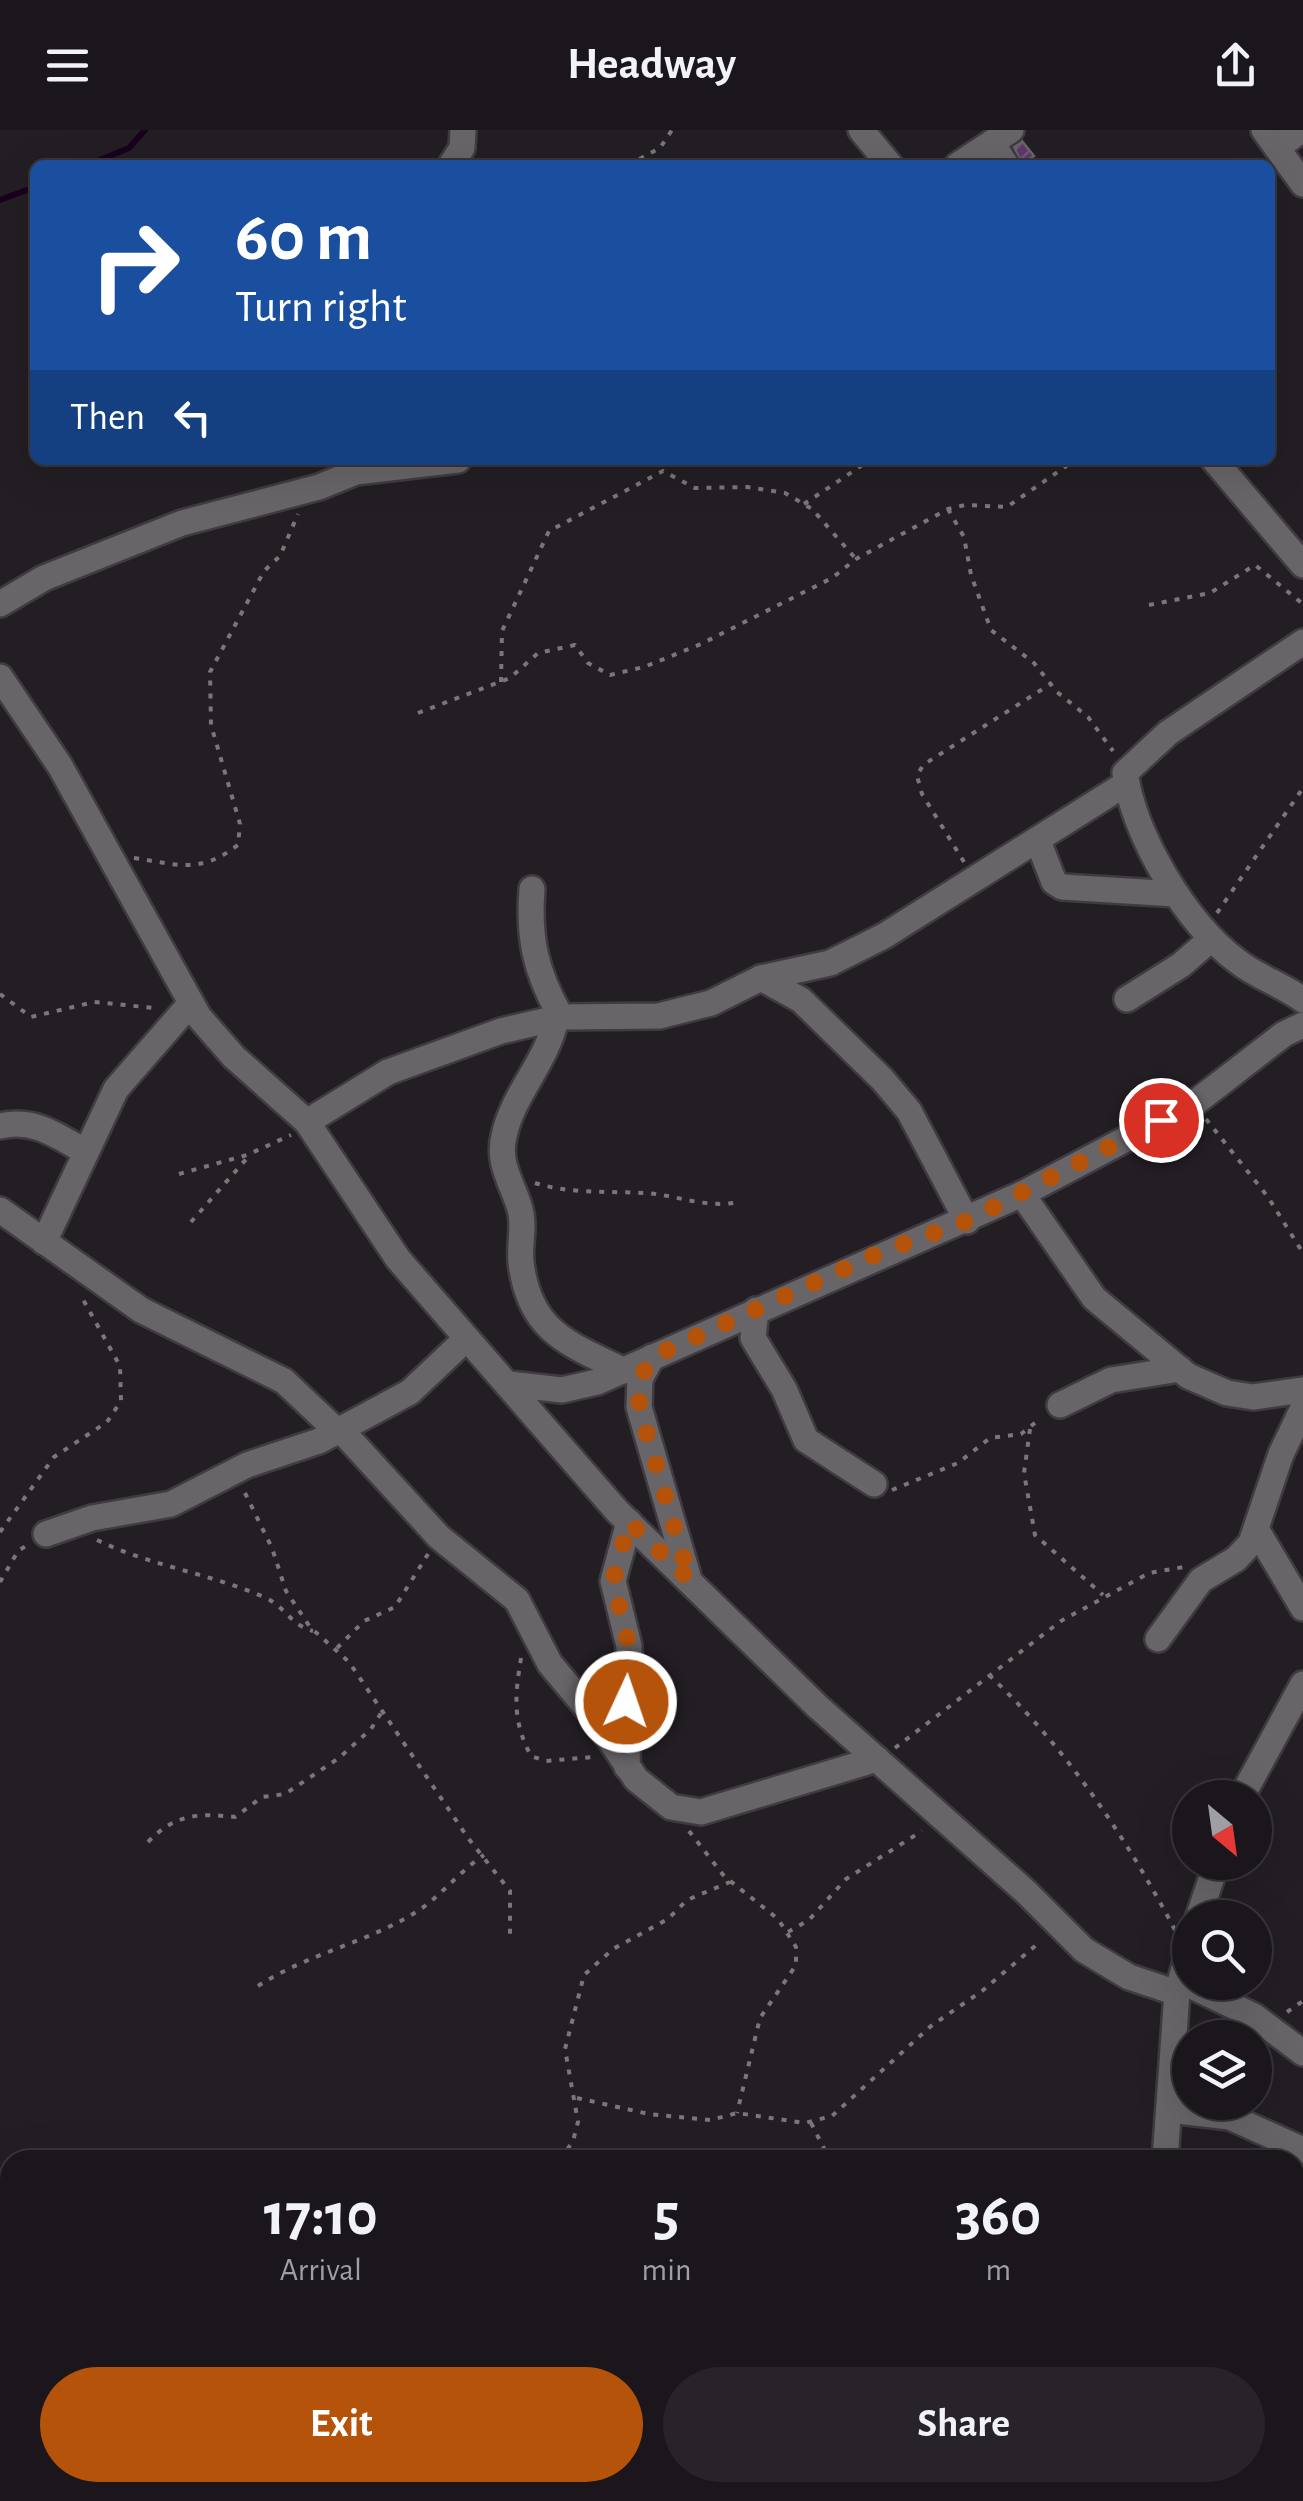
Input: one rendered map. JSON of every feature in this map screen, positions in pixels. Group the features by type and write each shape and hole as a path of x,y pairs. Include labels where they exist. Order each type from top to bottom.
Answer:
{"street":[{"path":"454,160 462,148 464,130"},
{"path":"861,130 886,160"},
{"path":"1300,130 1270,139 1303,184"},
{"path":"970,160 1003,146"},
{"path":"0,604 44,578 156,533 356,472 416,465"},
{"path":"1218,465 1303,564"},
{"path":"308,1124 418,1059 558,1017 659,1016 711,1003 761,978 812,968 854,953 1038,841 1126,778 1168,733 1303,642"},
{"path":"0,677 35,724 110,857 185,1010 308,1124 398,1258 629,1522 1058,1925 1114,1969 1172,1985"},
{"path":"1126,778 1138,818 1176,894 1209,938 1240,964 1303,1000"},
{"path":"1038,841 1054,882 1062,887 1176,894"},
{"path":"532,889 530,940 534,962 558,1017 552,1042 504,1135 506,1176 522,1215 523,1274 539,1318 567,1344 625,1371"},
{"path":"1128,999 1180,966 1209,938"},
{"path":"761,978 801,1000 882,1079 909,1111 967,1221"},
{"path":"44,1242 116,1089 185,1010"},
{"path":"509,1384 562,1390 625,1371 898,1246 967,1221 1196,1102 1284,1034 1303,1025"},
{"path":"0,1126 24,1123 44,1128 84,1151"},
{"path":"1022,1194 1094,1298 1180,1369 1228,1393 1253,1396 1303,1390"},
{"path":"0,1210 141,1310 284,1381 340,1431 439,1537 516,1600 550,1664 598,1720 644,1788 671,1808 701,1812 884,1765"},
{"path":"756,1310 753,1338 784,1388 806,1440 874,1484"},
{"path":"46,1534 92,1518 170,1504 230,1473 340,1431 410,1392 466,1339"},
{"path":"652,1357 640,1379 639,1407 690,1580"},
{"path":"1060,1405 1110,1380 1180,1369"},
{"path":"1158,1640 1201,1580 1251,1544 1281,1454 1303,1408"},
{"path":"623,1761 629,1646 613,1581 629,1522"},
{"path":"1256,1529 1303,1608"},
{"path":"1250,1780 1303,1684"},
{"path":"1166,2150 1178,2000"},
{"path":"1216,2000 1242,2009 1303,2053"},
{"path":"1169,2110 1230,2117 1303,2150"}],"path":[{"path":"637,160 660,148 672,130"},
{"path":"804,504 862,465"},
{"path":"418,713 501,682 538,653 568,644 599,671 610,674 644,667 701,644 822,583 856,559 948,509 964,504 1006,507 1067,465"},
{"path":"501,682 502,631 528,569 552,528 663,472 694,488 747,487 785,493 804,504 856,559"},
{"path":"110,857 178,867 218,857 238,844 240,824 213,736 210,672 264,571 280,556 312,488"},
{"path":"948,509 964,537 971,575 992,630 1034,662 1050,684 1088,717 1126,778"},
{"path":"1149,605 1210,593 1255,565 1303,604"},
{"path":"975,879 922,794 917,776 924,766 1050,684"},
{"path":"1209,938 1217,912 1303,788"},
{"path":"0,994 31,1016 94,1002 185,1010"},
{"path":"1196,1102 1268,1196 1303,1254"},
{"path":"179,1174 251,1153 308,1124"},
{"path":"191,1222 251,1153"},
{"path":"506,1176 558,1190 648,1193 696,1204 739,1202"},
{"path":"0,1532 54,1457 106,1422 121,1401 120,1366 76,1287"},
{"path":"874,1484 898,1490 958,1463 990,1438 1010,1438 1031,1428 1060,1405"},
{"path":"1031,1428 1024,1472 1035,1534 1103,1595"},
{"path":"230,1473 252,1502 286,1591 313,1631 336,1649 383,1710 510,1891 510,1936"},
{"path":"0,1582 18,1551 46,1534"},
{"path":"89,1537 139,1561 163,1562 270,1599 294,1625 313,1631"},
{"path":"336,1649 364,1620 395,1607 439,1537"},
{"path":"884,1765 906,1734 1061,1620 1103,1595 1172,1566 1218,1571"},
{"path":"524,1614 513,1702 516,1722 532,1756 546,1761 623,1761"},
{"path":"989,1675 1054,1743 1072,1773 1100,1802 1172,1921"},
{"path":"148,1842 176,1818 216,1813 235,1818 262,1797 285,1794 338,1758 371,1728 383,1710"},
{"path":"671,1808 730,1882 764,1906 796,1947 796,1965 760,2018 737,2113"},
{"path":"788,1932 808,1920 846,1879 942,1817"},
{"path":"258,1986 293,1964 371,1936 412,1915 484,1855"},
{"path":"567,2150 573,2141 576,2098 565,2066 565,2049 584,1976 612,1949 668,1920 687,1900 730,1882"},
{"path":"576,2098 649,2114 711,2120 737,2113 811,2123 832,2116 931,2026 982,1992 1058,1925"},
{"path":"811,2123 825,2150"}],"building":[{"path":"1022,141 1034,156 1020,160 1014,147"}],"waterway":[{"path":"100,160 129,148 145,130"},
{"path":"0,200 30,189"}],"route":[{"path":"626,1702 629,1646 613,1581 629,1522 690,1580 639,1407 640,1379 652,1357 881,1252 967,1221 1161,1120"}]}
